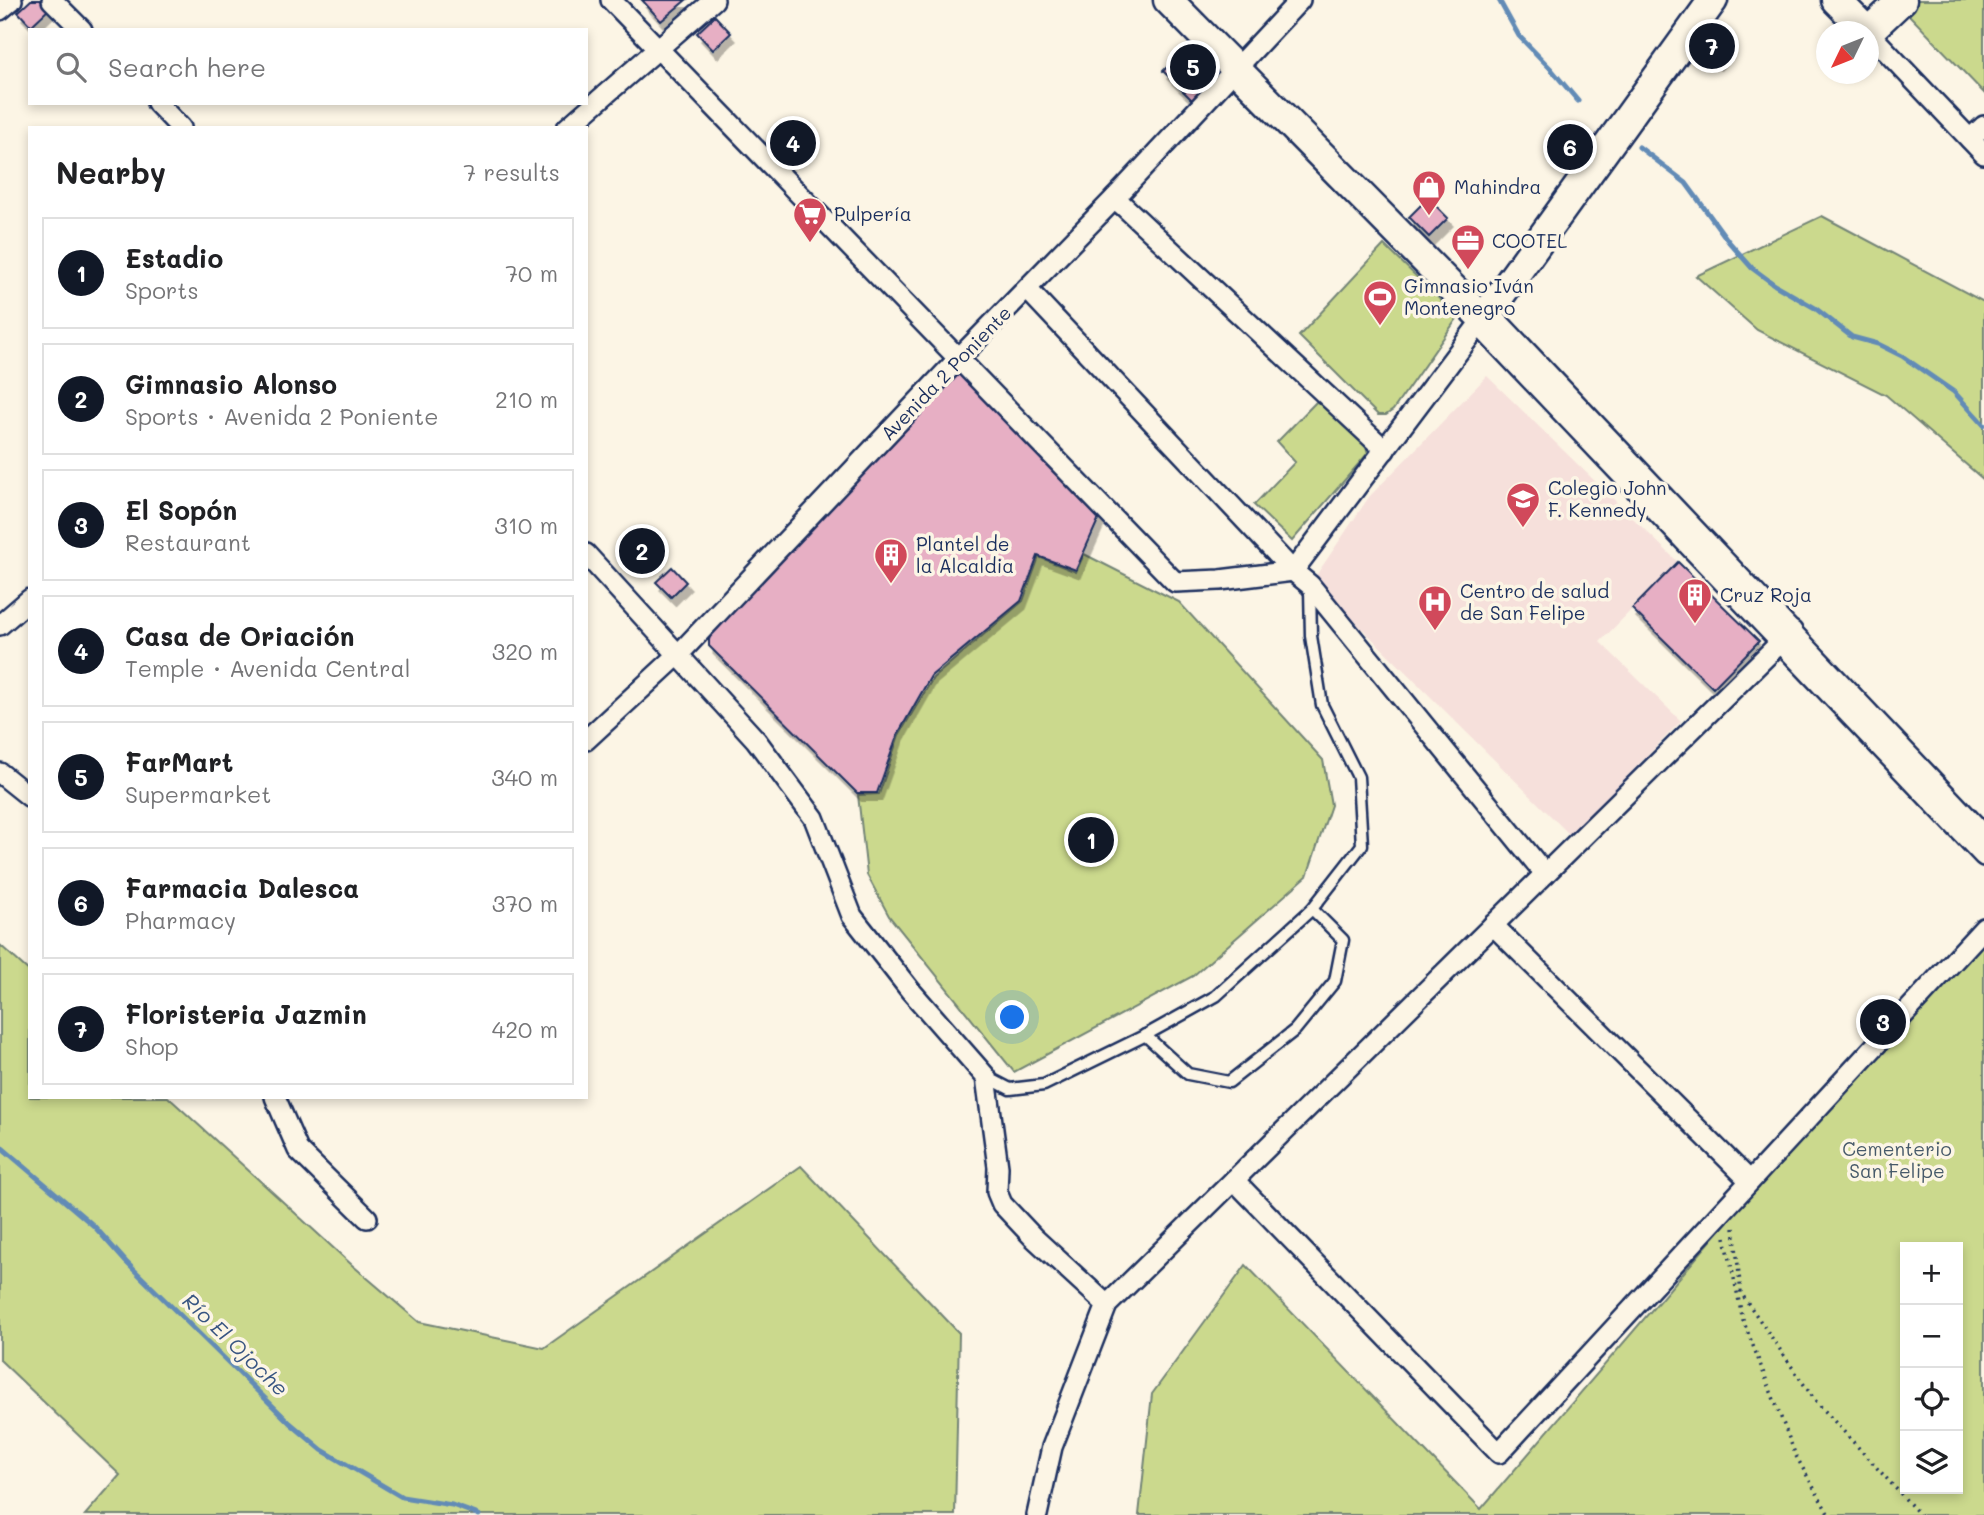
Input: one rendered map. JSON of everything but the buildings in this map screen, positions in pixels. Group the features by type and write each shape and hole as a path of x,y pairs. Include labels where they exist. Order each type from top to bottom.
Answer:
{"street":[{"path":"0,10 12,0"},
{"path":"52,0 80,28"},
{"path":"611,0 1175,582 1220,580 1293,571 1483,318 1713,0"},
{"path":"569,126 714,0"},
{"path":"1168,0 1483,318 1787,636 1984,835"},
{"name":"Avenida 2 Poniente","path":"588,738 678,655 959,358 1115,198 1300,0"},
{"path":"1836,0 1857,21"},
{"path":"1879,22 1902,0"},
{"path":"1879,42 1977,133 1984,154"},
{"path":"159,105 179,126"},
{"path":"1115,198 1385,450"},
{"path":"1027,289 1293,571 1310,585 1545,874"},
{"path":"588,556 756,740 814,818 852,916 910,990 986,1077 998,1167 997,1192 1002,1204 1032,1237 1107,1305"},
{"path":"0,625 28,601"},
{"path":"1787,636 1984,856"},
{"path":"1037,1515 1052,1447 1107,1305 1787,636"},
{"path":"0,773 28,795"},
{"path":"1493,925 1750,1181"},
{"path":"1234,1180 1499,1453 1984,928"},
{"path":"276,1099 298,1150 367,1218"}],"lane":[{"path":"986,1077 1010,1089 1044,1085 1216,996 1312,909 1363,845 1358,776 1322,705 1311,636 1310,585"},
{"path":"1145,1035 1188,1073 1229,1082 1295,1030 1335,981 1343,940 1312,909"}],"path":[{"path":"1725,1208 1743,1320 1796,1456 1829,1515"},
{"path":"1725,1208 1741,1293 1814,1399 1920,1515"}],"shaded area":[{"path":"1487,376 1678,562 1600,642 1681,721 1570,835 1313,580 1369,497"}],"green space":[{"path":"1913,0 1984,0 1984,93 1908,14"},
{"path":"1822,216 1984,302 1984,480 1886,395 1757,330 1696,276"},
{"name":"Gimnasio Iván Montenegro","path":"1384,245 1458,317 1393,410 1386,415 1378,415 1299,336"},
{"path":"1321,397 1360,433 1368,453 1292,541 1254,505 1295,462 1277,442"},
{"path":"1084,554 1179,602 1323,760 1331,805 1307,876 1193,976 1014,1072 889,916 867,875 858,795 879,794 899,735 933,678 1023,601 1039,557 1076,572"},
{"name":"Cementerio San Felipe","path":"1984,940 1984,1515 1139,1515 1152,1394 1246,1265 1481,1509 1793,1145"},
{"path":"0,945 28,970 28,1099 170,1099 352,1265 419,1322 544,1348 801,1166 959,1333 955,1515 85,1515 120,1475 0,1360"}],"waterway":[{"path":"1499,0 1519,36 1578,101"},
{"path":"1639,147 1686,183 1729,242 1752,268 1815,308 1852,337 1878,344 1902,356 1954,392 1984,425"},
{"name":"Río El Ojoche","path":"0,1146 94,1226 126,1262 290,1423 322,1450 402,1497 452,1505 479,1515"}],"place":[{"name":"Floristeria Jazmin","path":"1712,46"},
{"name":"FarMart","path":"1193,67"},
{"name":"Casa de Oriación","path":"793,143"},
{"name":"Farmacia Dalesca","path":"1570,147"},
{"name":"Mahindra","path":"1429,217"},
{"name":"Pulpería","path":"810,244"},
{"name":"COOTEL","path":"1468,271"},
{"name":"Gimnasio Iván Montenegro","path":"1380,327"},
{"name":"Colegio John F. Kennedy","path":"1523,529"},
{"name":"Gimnasio Alonso","path":"642,551"},
{"name":"Plantel de la Alcaldia","path":"891,585"},
{"name":"Cruz Roja","path":"1695,625"},
{"name":"Centro de salud de San Felipe","path":"1435,632"},
{"name":"Estadio","path":"1091,840"},
{"name":"El Sopón","path":"1883,1022"}]}
